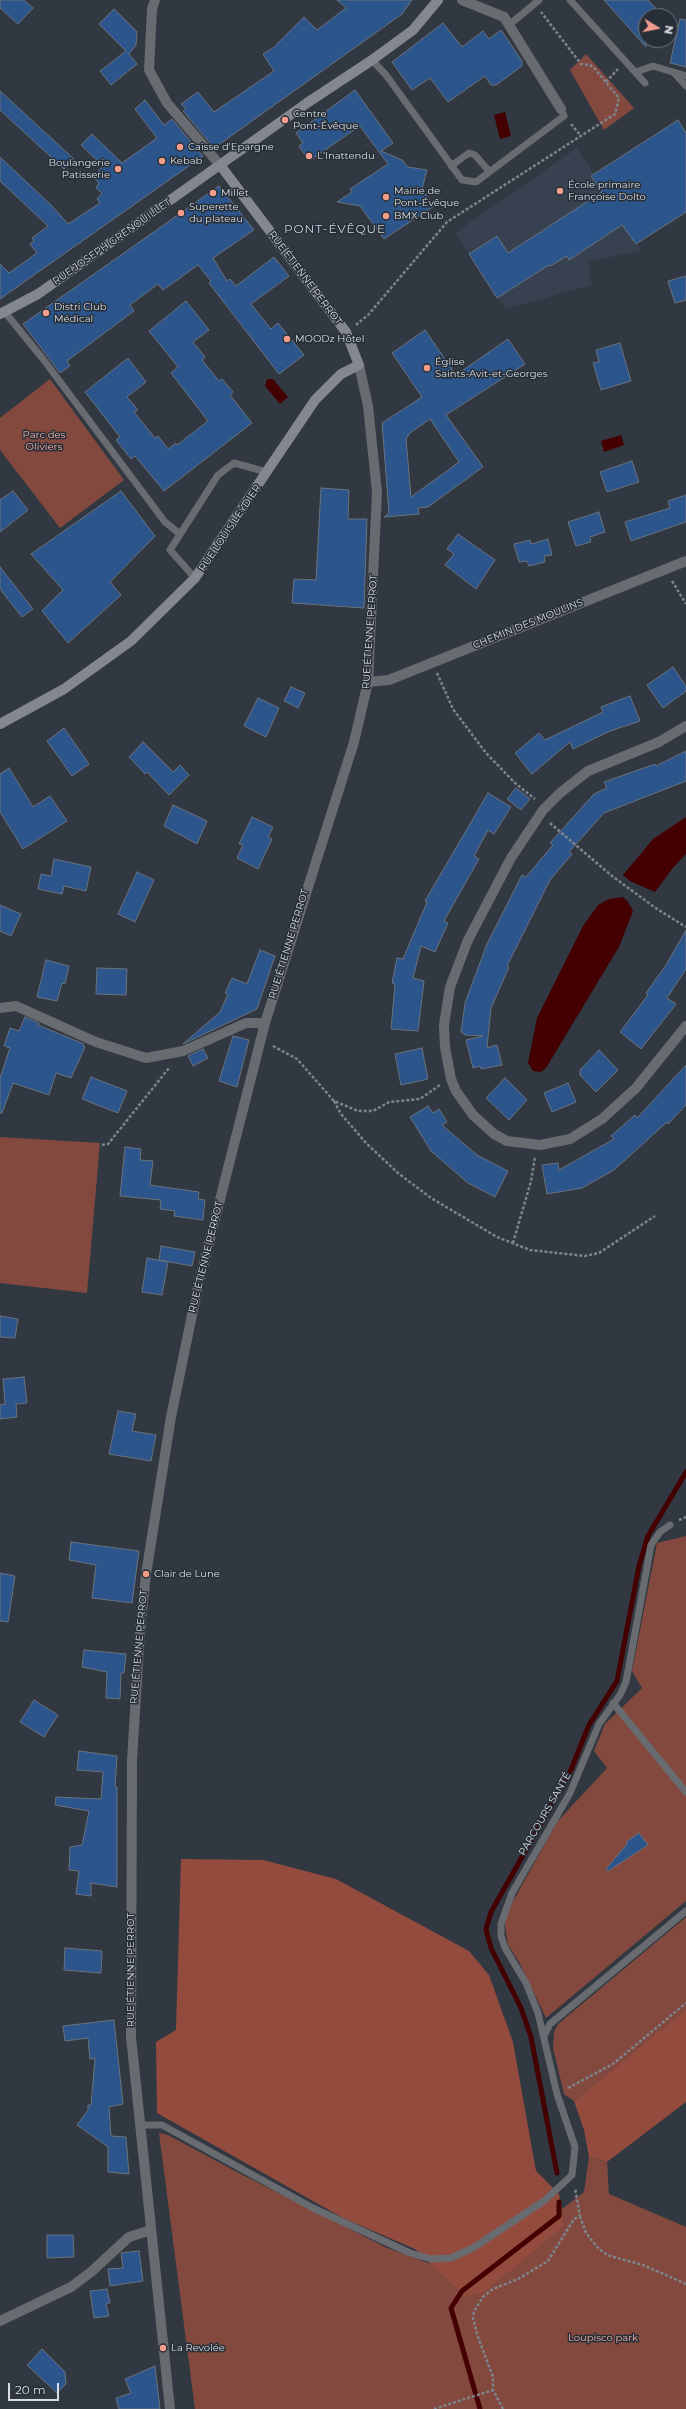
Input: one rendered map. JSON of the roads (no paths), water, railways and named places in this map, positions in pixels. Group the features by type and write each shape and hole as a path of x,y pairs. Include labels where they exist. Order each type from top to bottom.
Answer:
{"street":[{"path":"155,0 152,9 149,70 167,103 220,166"},
{"name":"RUE JOSEPH GRENOUILLET","path":"2,313 38,294 372,60 413,30 438,0"},
{"path":"462,0 504,17 561,108"},
{"name":"RUE ÉTIENNE PERROT","path":"170,2409 131,2037 133,1714 141,1616 146,1574 184,1348 264,1023 354,742 368,682 377,492 368,406 359,365 346,332 220,166"},
{"name":"RUE LOUIS LEYDIER","path":"0,724 64,689 131,641 195,578 315,400 341,374 359,365"},
{"name":"CHEMIN DES MOULINS","path":"368,682 389,680 686,561"},
{"path":"686,726 659,742 588,771 560,793 530,828 494,889 468,940 450,987 444,1026 445,1047 451,1079 456,1091 473,1115 494,1134 507,1141 534,1145 555,1144 570,1138 602,1119 636,1088 686,1026"},
{"path":"0,1008 16,1006 96,1042 146,1058 183,1051 246,1023 264,1023"},
{"path":"0,2321 71,2287 91,2272 129,2237 151,2230"}],"lane":[{"path":"570,0 645,83"},
{"path":"509,25 537,2"},
{"path":"372,60 386,75 462,180 476,182 564,116 561,108"},
{"path":"636,72 653,66 686,76"},
{"path":"674,72 686,86"},
{"path":"451,166 469,153 475,155 489,171"},
{"path":"2,313 43,359 165,522 180,534"},
{"path":"195,578 170,550 218,475 229,465 234,463 267,472"},
{"name":"PARCOURS SANTÉ","path":"140,2125 162,2126 313,2208 410,2254 431,2259 451,2258 473,2248 544,2201 572,2175 575,2162 575,2147 557,2094 544,2036 532,1995 505,1948 501,1936 501,1924 512,1893 570,1793 599,1724 620,1694 626,1682 651,1545 660,1532 670,1525"},
{"path":"613,1703 686,1792"},
{"path":"544,2036 550,2024 686,1910"}],"waterway":[{"path":"557,2173 531,2037 521,2008 491,1948 486,1929 491,1912 570,1772 589,1725 617,1681 639,1566 648,1536 686,1472"},
{"path":"480,2409 451,2308 462,2291 559,2216 559,2202"}],"place":[{"name":"Centre Pont-Évêque","path":"285,120"},
{"name":"Caisse d'Epargne","path":"180,147"},
{"name":"L'Inattendu","path":"309,156"},
{"name":"Kebab","path":"162,161"},
{"name":"Boulangerie Patisserie","path":"118,169"},
{"name":"École primaire Françoise Dolto","path":"560,191"},
{"name":"Millet","path":"213,193"},
{"name":"Mairie de Pont-Évêque","path":"386,197"},
{"name":"Superette du plateau","path":"181,213"},
{"name":"BMX Club","path":"386,216"},
{"name":"Distri Club Médical","path":"46,313"},
{"name":"MOODz Hôtel","path":"287,339"},
{"name":"Église Saints-Avit-et-Georges","path":"427,368"},
{"name":"Clair de Lune","path":"146,1574"},
{"name":"La Revolée","path":"163,2348"}],"district":[{"name":"PONT-ÉVÊQUE","path":"335,229"}],"park label":[{"name":"Parc des Oliviers","path":"44,440"},
{"name":"Loupisco park","path":"603,2338"}]}
